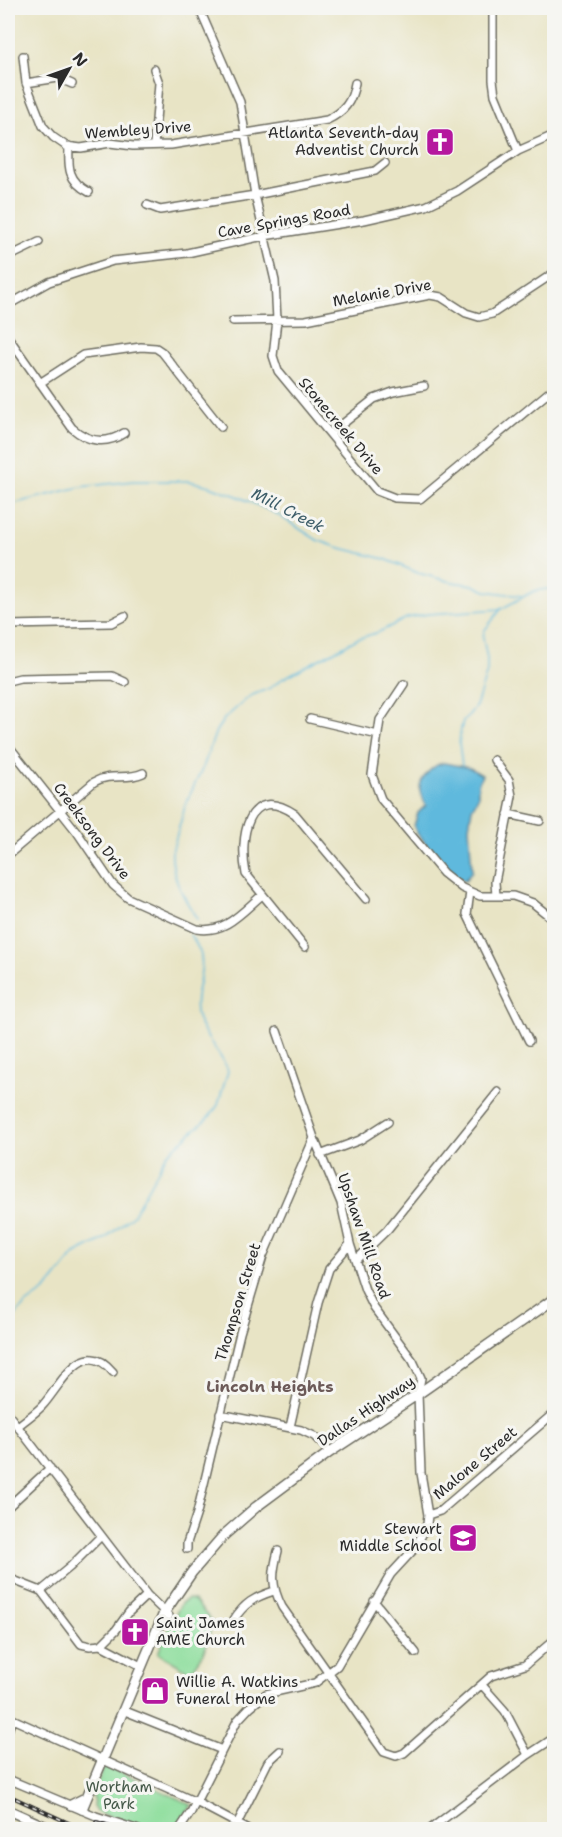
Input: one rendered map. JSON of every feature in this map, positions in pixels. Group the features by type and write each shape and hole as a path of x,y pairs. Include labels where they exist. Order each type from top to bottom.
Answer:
{"main road":[{"name":"Dallas Highway","path":"82,1809 125,1711 141,1666 166,1615 186,1580 224,1534 330,1452 555,1299"},
{"name":"Dallas Highway","path":"130,1698 166,1615"},
{"path":"71,1805 87,1797"},
{"path":"8,1810 53,1830"}],"street":[{"name":"Stonecreek Drive","path":"199,8 240,102 255,195 275,281 277,320 273,356 278,371 378,490 395,498 420,499 555,388"},
{"path":"493,8 495,95 518,152"},
{"name":"Wembley Drive","path":"23,56 26,83 43,126 53,137 69,146 81,148 110,142 133,146 171,145 327,120 338,115 345,108 353,94 355,83"},
{"path":"154,69 159,83 154,145"},
{"path":"26,83 58,78 72,84"},
{"name":"Cave Springs Road","path":"8,305 49,282 113,261 188,253 264,236 364,220 426,206 457,191 518,152 555,135"},
{"path":"69,146 68,169 78,186 89,192"},
{"path":"147,205 160,210 255,195 375,171 385,163"},
{"path":"8,257 39,242"},
{"name":"Melanie Drive","path":"232,321 306,320 430,295 441,297 466,313 479,317 492,314 555,273"},
{"path":"8,337 72,428 81,436 102,441 117,438 124,433"},
{"path":"40,382 83,355 141,347 156,348 162,352 221,427"},
{"path":"330,434 374,399 393,392 424,386"},
{"path":"8,625 111,623 125,616"},
{"path":"8,681 20,678 112,676 125,682"},
{"path":"404,684 380,720 372,776 381,799 443,873 462,888 480,896 513,896 533,903 555,920"},
{"path":"310,719 378,735"},
{"name":"Creeksong Drive","path":"8,745 60,811 113,885 128,898 197,929 207,931 227,924 262,895"},
{"path":"494,760 509,780 512,796 495,882 496,896"},
{"path":"8,855 94,782 104,777 134,778 143,773"},
{"path":"305,947 246,874 244,862 246,830 249,817 261,807 272,804 284,807 296,814 366,899"},
{"path":"508,814 540,821"},
{"path":"470,892 466,914 529,1041"},
{"name":"Upshaw Mill Road","path":"277,1031 314,1138 341,1203 350,1244 357,1259 365,1290 374,1308 417,1366 420,1378 418,1394 421,1473 428,1515"},
{"path":"357,1259 387,1230 498,1092"},
{"path":"321,1155 360,1140 388,1122"},
{"name":"Thompson Street","path":"187,1549 240,1333 263,1256 314,1138"},
{"path":"290,1427 318,1303 329,1269 350,1244"},
{"path":"18,1426 42,1406 65,1373 79,1362 99,1360 113,1372"},
{"name":"Malone Street","path":"179,1830 237,1722 250,1707 266,1694 315,1683 337,1666 391,1574 416,1547 427,1524 428,1515 440,1510 555,1413"},
{"path":"8,1414 147,1595 166,1615"},
{"path":"220,1414 290,1427 314,1436 330,1452"},
{"path":"8,1507 50,1468"},
{"path":"41,1591 70,1567 101,1536"},
{"path":"278,1551 273,1572 274,1591 282,1606 362,1722 387,1754 396,1756 404,1753 491,1676 525,1665 555,1641"},
{"path":"8,1578 41,1591 81,1644 90,1647 100,1645 147,1595"},
{"path":"233,1621 238,1612 255,1598 274,1591"},
{"path":"374,1601 416,1653"},
{"path":"100,1645 141,1666"},
{"path":"482,1685 505,1711 528,1755"},
{"path":"125,1711 222,1750"},
{"path":"8,1731 10,1718 196,1802 249,1830"},
{"path":"429,1830 528,1755 555,1738"},
{"path":"237,1824 268,1761 280,1751"},
{"path":"8,1779 139,1830"}],"green space":[{"path":"188,1599 194,1600 213,1623 203,1654 190,1672 158,1653 181,1603"},
{"name":"Wortham Park","path":"105,1765 192,1805 175,1829 146,1829 96,1812 92,1796"}],"water":[{"path":"444,763 470,768 482,775 469,827 472,871 465,881 452,875 417,833 414,826 418,813 426,805 420,791 421,782 431,769"}],"waterway":[{"name":"Mill Creek","path":"8,505 80,487 133,481 189,481 237,496 275,513 317,540 337,547 385,559 418,573 473,585 486,591 522,596"},
{"path":"462,766 459,743 461,729 463,722 476,706 487,672 484,631 501,609 534,591 554,588"},
{"path":"197,919 176,879 172,852 186,803 204,765 216,731 224,719 250,696 270,688 282,679 357,639 379,632 407,618 428,614 501,609"},
{"path":"8,1323 26,1304 46,1290 75,1254 106,1238 133,1215 167,1154 210,1116 218,1105 228,1071 197,1017 196,1001 202,964 199,951 190,935"}],"railway":[{"path":"8,1795 84,1830"},
{"path":"96,1822 125,1830"}],"place":[{"name":"Atlanta Seventh-day Adventist Church","path":"440,142"},
{"name":"Stewart Middle School","path":"463,1538"},
{"name":"Saint James AME Church","path":"135,1632"},
{"name":"Willie A. Watkins Funeral Home","path":"155,1691"}],"district":[{"name":"Lincoln Heights","path":"270,1386"}]}
